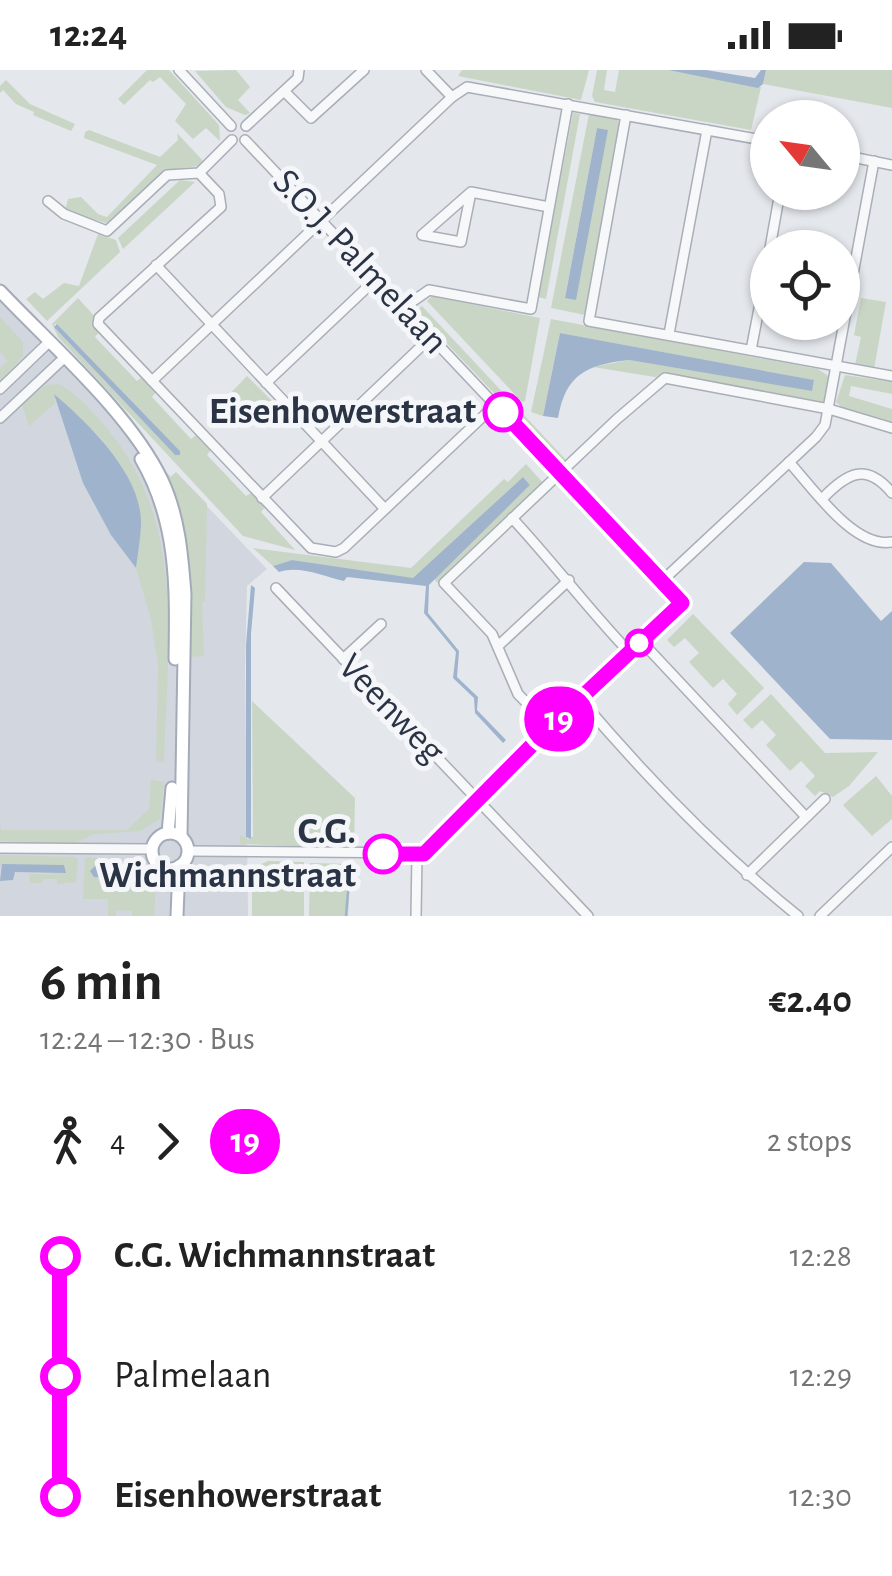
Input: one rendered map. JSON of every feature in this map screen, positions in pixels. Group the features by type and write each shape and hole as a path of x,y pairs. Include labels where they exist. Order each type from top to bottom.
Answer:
{"main road":[{"path":"0,291 132,446 156,487 169,526 176,592 174,747 168,833"},
{"path":"0,302 46,345"},
{"path":"61,361 115,412 146,454 162,481 178,531 185,594 181,836 189,851 185,861 173,868 156,862 152,849 158,838 168,833 181,836"},
{"path":"173,868 173,916"}],"street":[{"path":"179,70 232,126"},
{"path":"246,126 285,92 298,78 298,70"},
{"path":"285,92 312,118 364,70"},
{"path":"426,70 452,97"},
{"path":"152,381 452,97 473,86 750,138"},
{"path":"403,308 429,290 531,309 568,104"},
{"path":"626,115 589,321 892,376"},
{"path":"232,126 246,126 245,140 232,140 228,133 232,126"},
{"path":"669,334 708,130"},
{"path":"48,201 64,214 108,231 168,176 199,173 232,140"},
{"name":"S.O.J. Palmelaan","path":"245,140 682,603 641,641"},
{"path":"860,158 892,165"},
{"path":"662,581 816,437 824,425 874,161"},
{"path":"199,173 219,194 221,206 98,318 98,324 311,548 336,552 496,405"},
{"path":"471,192 461,242 422,236 471,192 549,207"},
{"path":"156,265 385,509"},
{"path":"266,382 376,278"},
{"path":"262,498 430,337"},
{"path":"751,350 753,340"},
{"path":"0,389 46,345"},
{"path":"0,418 61,361"},
{"path":"550,727 518,694 492,634 444,583 665,378 829,408 892,428"},
{"path":"789,462 856,534 879,543 892,542"},
{"path":"823,498 840,481 854,474 876,478 892,493"},
{"path":"512,518 569,580 583,604 629,652"},
{"path":"498,646 569,580"},
{"name":"Veenweg","path":"276,588 588,916"},
{"path":"344,659 381,624"},
{"path":"189,851 424,854 641,641 806,817"},
{"path":"580,699 660,791 746,875 798,916"},
{"path":"746,875 825,800"},
{"path":"820,916 892,847"},
{"path":"0,848 152,849"},
{"path":"416,916 418,855"}],"shaded area":[{"path":"0,297 177,483 182,480 267,569 247,586 248,916 0,916"}],"green space":[{"path":"147,70 169,70 219,125 220,141 206,128 193,139 175,121 186,104 160,77 150,80 124,105 118,99"},
{"path":"236,70 250,87 238,100 250,113 245,115 226,107 195,71"},
{"path":"462,70 589,70 581,100 458,76"},
{"path":"597,70 607,70 604,90 615,92 619,70 668,70 761,87 758,100 750,100 750,130 595,102 592,96"},
{"path":"766,70 892,70 892,108 860,100 763,84"},
{"path":"6,80 30,104 75,124 71,131 33,115 3,90 0,93"},
{"path":"573,113 580,114 546,299 538,297"},
{"path":"589,114 617,119 621,128 585,315 551,308","holes":["597,128 607,130 565,297"]},
{"path":"89,130 160,157 178,140 177,133 203,161 198,166 168,170 106,223 65,211 68,199 81,197 98,214 107,217 157,165 84,138"},
{"path":"180,180 195,182 123,249 118,238"},
{"path":"98,234 116,240 120,252 47,321 26,299 35,292 43,299 64,283 79,286"},
{"path":"432,296 540,318 525,401 427,301"},
{"path":"78,298 96,318 94,326 99,332 95,337 137,381 142,377 156,392 152,397 191,439 196,435 211,450 207,455 246,496 251,493 265,507 261,512 295,550 243,536 58,337 52,324","holes":["57,324 180,451 175,455 54,327"]},
{"path":"861,298 886,302 874,369 855,365 861,337"},
{"path":"422,306 568,462 564,467 416,311"},
{"path":"0,317 23,342 23,356 0,382 0,368 8,361 0,352"},
{"path":"551,319 818,369 831,378 826,402 593,367 629,360 811,390 813,380 560,333 543,416 531,412"},
{"path":"845,375 892,382 892,394 851,386 849,396 892,409 892,423 845,410 836,402"},
{"path":"247,376 272,401 251,423 225,399"},
{"path":"59,384 94,413 131,462 161,543 168,630 164,763 156,760 158,667 151,619 136,568 140,509 122,466 100,437 55,395 55,403 29,426 22,405 46,385"},
{"path":"526,464 544,484 439,584 434,579 530,485 523,477 413,579 292,560 273,566 253,548 411,568 504,479 508,482"},
{"path":"176,472 207,504 202,601 204,656 188,657 186,550 166,481"},
{"path":"693,614 764,688 737,715 728,704 737,694 723,679 713,688 689,662 699,653 685,638 674,647 667,640"},
{"path":"771,694 825,753 878,752 849,786 833,797 820,791 815,796 805,786 815,776 801,761 790,771 766,745 776,735 762,720 752,729 743,720"},
{"path":"252,701 355,798 354,848 240,844 240,835 248,839 253,836"},
{"path":"876,776 892,796 892,819 872,836 843,805"},
{"path":"151,780 164,782 160,819 140,831 94,834 73,844 0,841 0,823 1,830 127,830 149,809"},
{"path":"0,855 74,857 78,859 76,882 57,884 57,879 43,879 42,883 30,883 29,874 64,875 0,866"},
{"path":"88,857 135,864 156,886 154,916 132,916 132,911 116,910 116,916 108,916 108,899 83,899"},
{"path":"268,861 304,862 304,916 252,916 252,874 248,870"},
{"path":"310,863 351,864 348,916 309,916"}],"water":[{"path":"668,70 706,70 755,78 766,70 758,88"},
{"path":"597,128 608,130 576,300 565,298"},
{"path":"57,324 180,455 175,455 54,327"},
{"path":"560,333 814,380 812,391 629,360 580,374 566,391 558,418 543,416"},
{"path":"54,394 110,450 132,485 141,521 136,568 111,535 83,483"},
{"path":"523,477 530,485 429,585 428,613 459,651 457,677 478,697 477,710 506,740 503,743 475,713 474,698 453,678 456,652 424,613 426,586 347,577 344,581 303,570 279,572 273,566 292,560 413,578"},
{"path":"804,562 831,563 881,621 892,611 892,740 830,739 730,633"},
{"path":"251,585 255,588 251,634 251,839 246,837 246,645"},
{"path":"2,864 64,865 66,873 15,872 13,880 0,881"},
{"path":"95,866 129,866 147,886 140,889 124,878 94,877 90,871"}],"waterway":[{"path":"346,916 350,868"}],"bus line":[{"name":"19","path":"383,854 424,854 550,727 682,603 503,412"}],"place":[{"name":"Eisenhowerstraat","path":"503,412"},
{"name":"C.G. Wichmannstraat","path":"383,854"}]}
